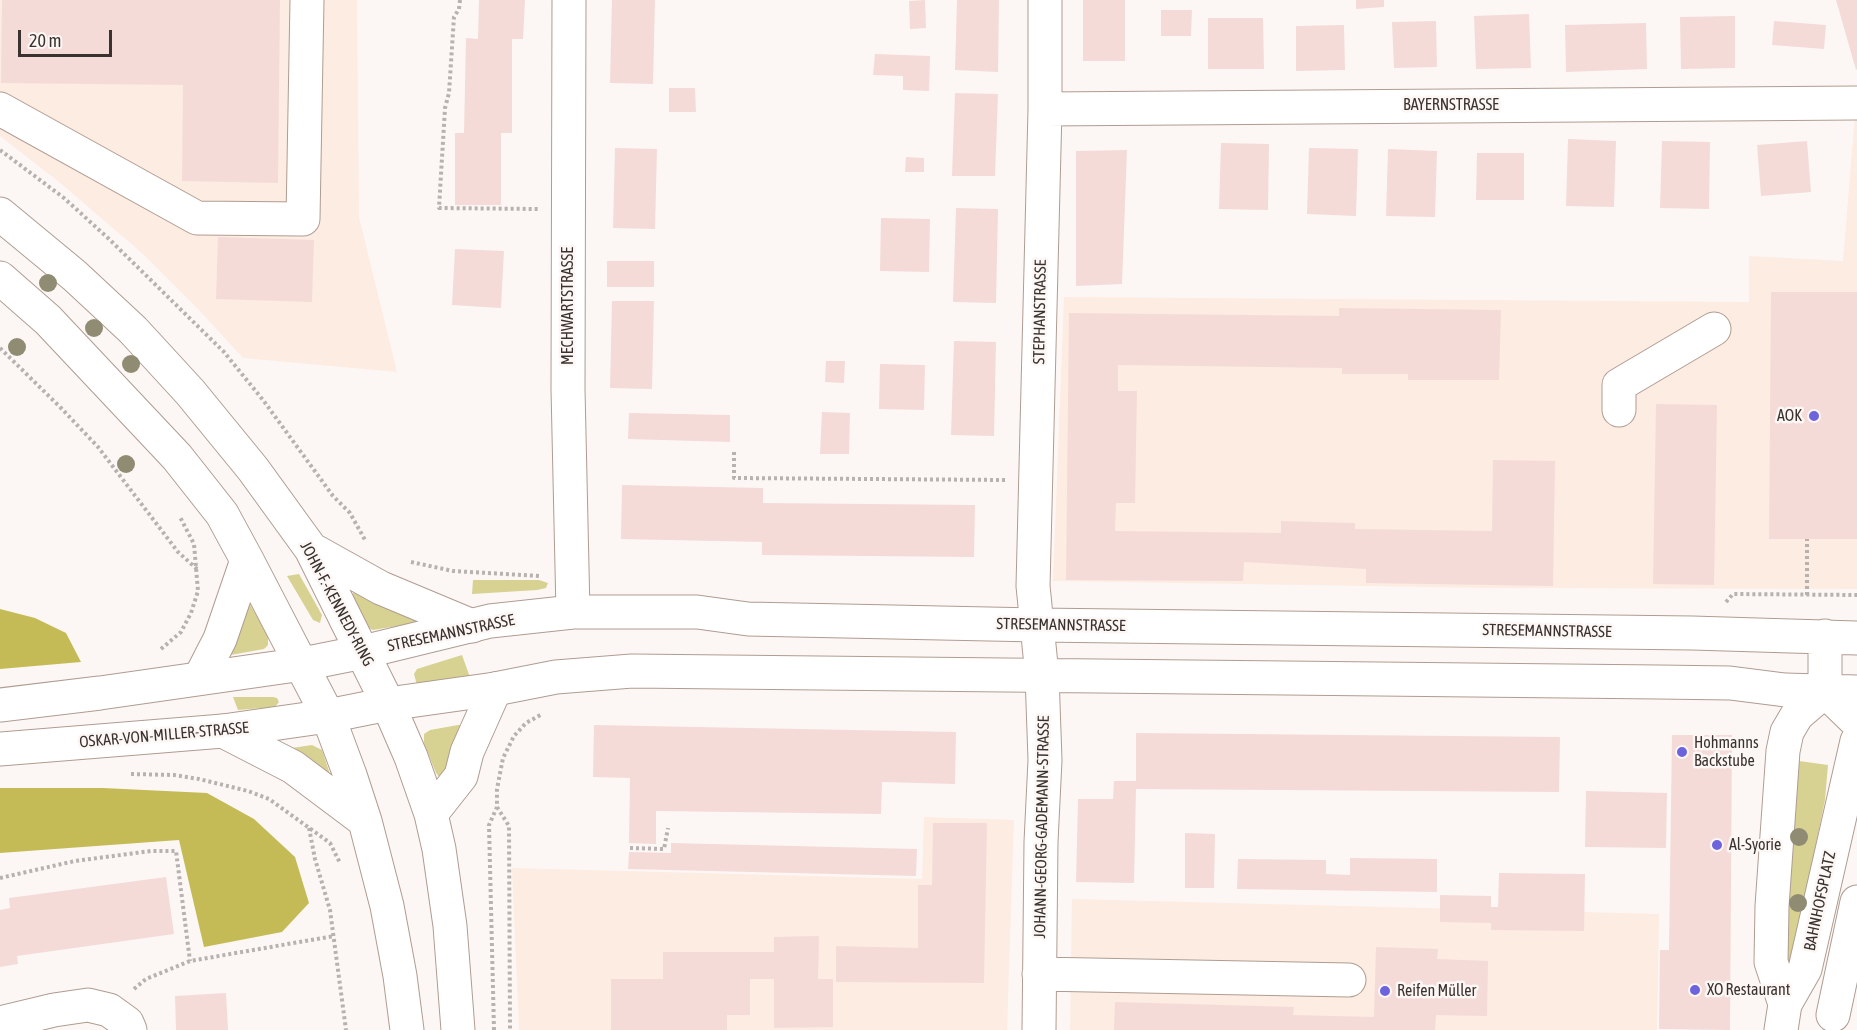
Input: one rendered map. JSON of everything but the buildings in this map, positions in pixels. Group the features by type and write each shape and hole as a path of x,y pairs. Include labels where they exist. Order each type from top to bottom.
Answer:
{"street":[{"path":"0,109 197,218 303,219 307,0"},
{"name":"MECHWARTSTRASSE","path":"569,0 568,389 573,598"},
{"name":"STEPHANSTRASSE","path":"1037,625 1033,586 1045,109 1045,0"},
{"name":"BAYERNSTRASSE","path":"1045,109 1857,103"},
{"name":"JOHN-F.-KENNEDY-RING","path":"0,214 75,276 133,330 190,392 253,469 311,549 388,704 411,757 431,814 439,849 450,926 458,1030"},
{"path":"0,278 48,320 177,457 222,513 303,664 328,716 364,821 387,906 407,1030"},
{"path":"1618,410 1618,385 1714,329"},
{"path":"311,549 381,588 472,626"},
{"path":"200,678 220,639 247,560"},
{"name":"STRESEMANNSTRASSE","path":"303,664 472,626 573,598 748,619 1702,633 1857,638"},
{"name":"JOHANN-GEORG-GADEMANN-STRASSE","path":"1037,625 1042,675 1045,760 1041,842 1039,1030"},
{"path":"1304,679 1305,628"},
{"path":"1825,636 1825,691 1857,722"},
{"path":"0,705 303,664"},
{"path":"328,716 556,677 632,671 1719,683 1857,692"},
{"path":"431,814 460,776 467,752 495,689"},
{"path":"1825,691 1797,715 1787,732 1783,751 1772,906 1771,962 1783,1017 1845,1018 1857,902"},
{"name":"OSKAR-VON-MILLER-STRASSE","path":"0,749 223,731 328,716"},
{"path":"223,731 293,767 364,821"},
{"name":"BAHNHOFSPLATZ","path":"1783,1017 1805,969 1851,798 1857,741"},
{"path":"1039,974 1349,980"},
{"path":"0,1023 54,1010 88,1005 120,1020"}],"path":[{"path":"460,0 459,9 454,17 449,93 445,108 439,208 569,210"},
{"path":"0,150 64,198 224,352 333,496 350,513 364,540 372,544"},
{"path":"0,348 98,447 178,552 197,569 198,591 191,613 181,632"},
{"path":"734,453 734,478 1036,481"},
{"path":"1807,539 1807,595"},
{"path":"408,561 453,571 554,576 573,598"},
{"path":"1733,594 1857,595"},
{"path":"494,1030 489,825 497,807 497,789 503,758 514,736"},
{"path":"131,774 183,776 248,791 269,800 330,843 343,867"},
{"path":"497,807 508,826 510,1030"},
{"path":"309,827 315,859 330,910 346,1030"},
{"path":"630,848 664,849 668,828"},
{"path":"0,878 75,861 151,851 176,851 190,961"},
{"path":"120,1020 146,980 190,961 334,936"}],"shaded area":[{"path":"0,0 357,0 359,217 397,372 243,358 144,255 64,186 0,136"},
{"path":"1855,114 1857,114 1857,589 1491,588 1053,581 1064,297 1749,302 1749,256 1843,261"},
{"path":"299,574 322,615 320,623 313,620 287,576"},
{"path":"473,580 539,580 548,583 546,588 537,590 472,594"},
{"path":"354,592 428,621 373,630 369,628 354,600 352,595"},
{"path":"248,601 268,635 268,645 264,649 225,656"},
{"path":"0,609 35,618 66,633 81,662 0,669"},
{"path":"462,655 471,680 417,685 414,674 417,669"},
{"path":"233,697 273,697 279,702 275,707 238,710"},
{"path":"462,725 453,771 440,778 424,743 424,734 430,730"},
{"path":"312,745 322,750 332,780 292,748"},
{"path":"1799,761 1828,765 1825,800 1791,966 1784,962 1794,780"},
{"path":"0,788 103,788 207,793 254,819 295,857 309,903 282,932 204,947 179,840 0,853"},
{"path":"924,817 1014,820 1007,1030 519,1030 512,868 922,879"},
{"path":"1072,899 1659,914 1657,1030 1070,1030"}],"place":[{"name":"AOK","path":"1814,416"},
{"name":"Hohmanns Backstube","path":"1682,752"},
{"name":"Al-Syorie","path":"1717,845"},
{"name":"XO Restaurant","path":"1695,990"},
{"name":"Reifen Müller","path":"1385,991"}]}
